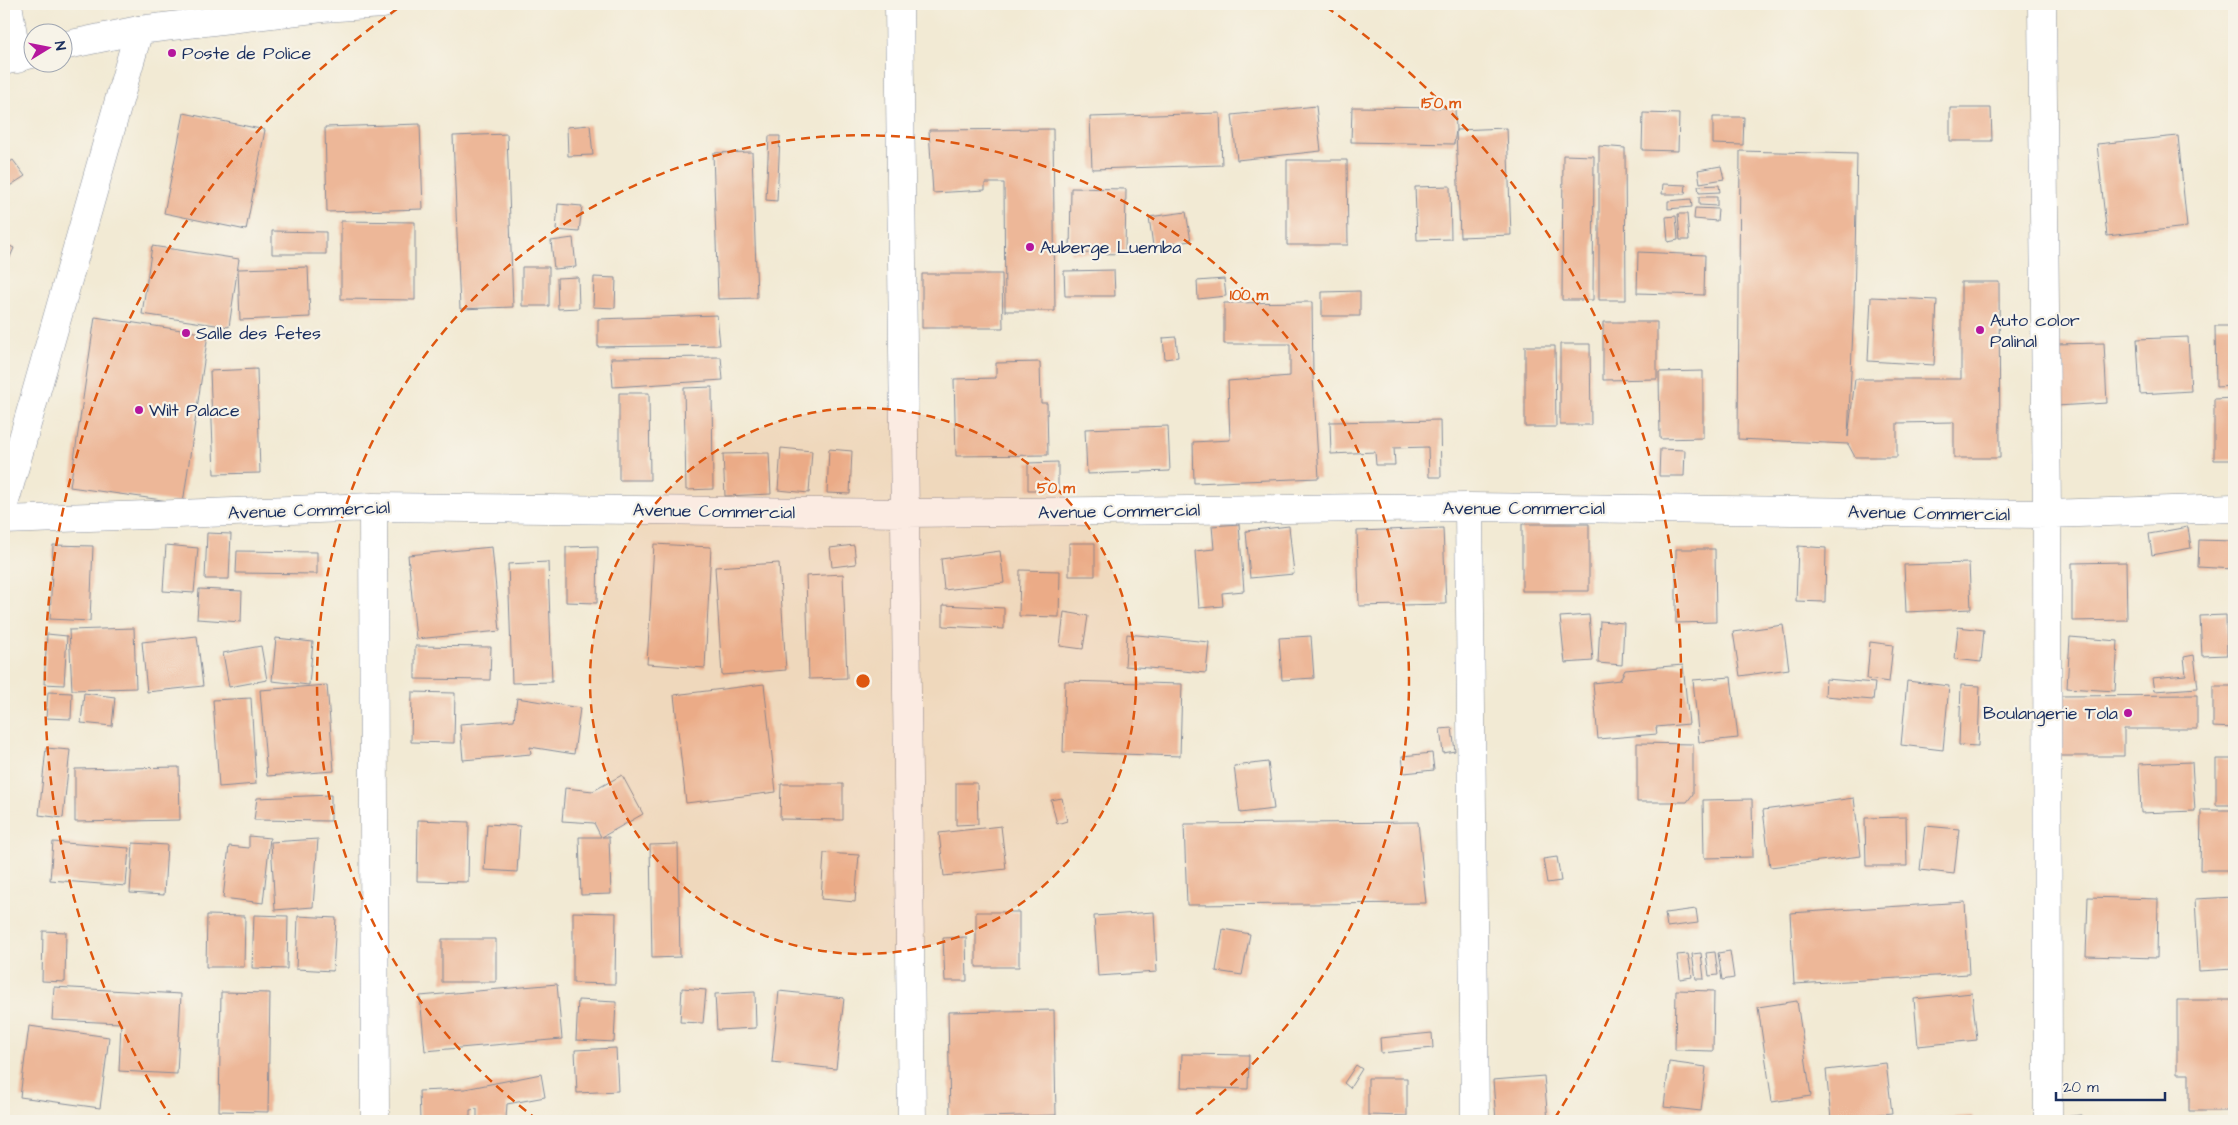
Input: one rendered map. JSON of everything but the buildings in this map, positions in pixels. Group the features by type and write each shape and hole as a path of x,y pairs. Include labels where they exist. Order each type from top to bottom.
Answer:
{"street":[{"path":"8,4 18,58"},
{"path":"72,44 139,30 321,6 383,4"},
{"path":"899,4 912,1121"},
{"path":"2042,4 2047,514 2048,1121"},
{"path":"4,505 139,30"},
{"path":"373,507 375,1121"},
{"name":"Avenue Commercial","path":"4,520 373,507 906,513 1469,507 2047,514 2234,508"},
{"path":"1469,507 1474,1121"}],"place":[{"name":"Poste de Police","path":"172,53"},
{"name":"Auberge Luemba","path":"1030,247"},
{"name":"Auto color Palinal","path":"1980,330"},
{"name":"Salle des fetes","path":"186,333"},
{"name":"Wilt Palace","path":"139,410"},
{"name":"Boulangerie Tola","path":"2128,713"}]}
